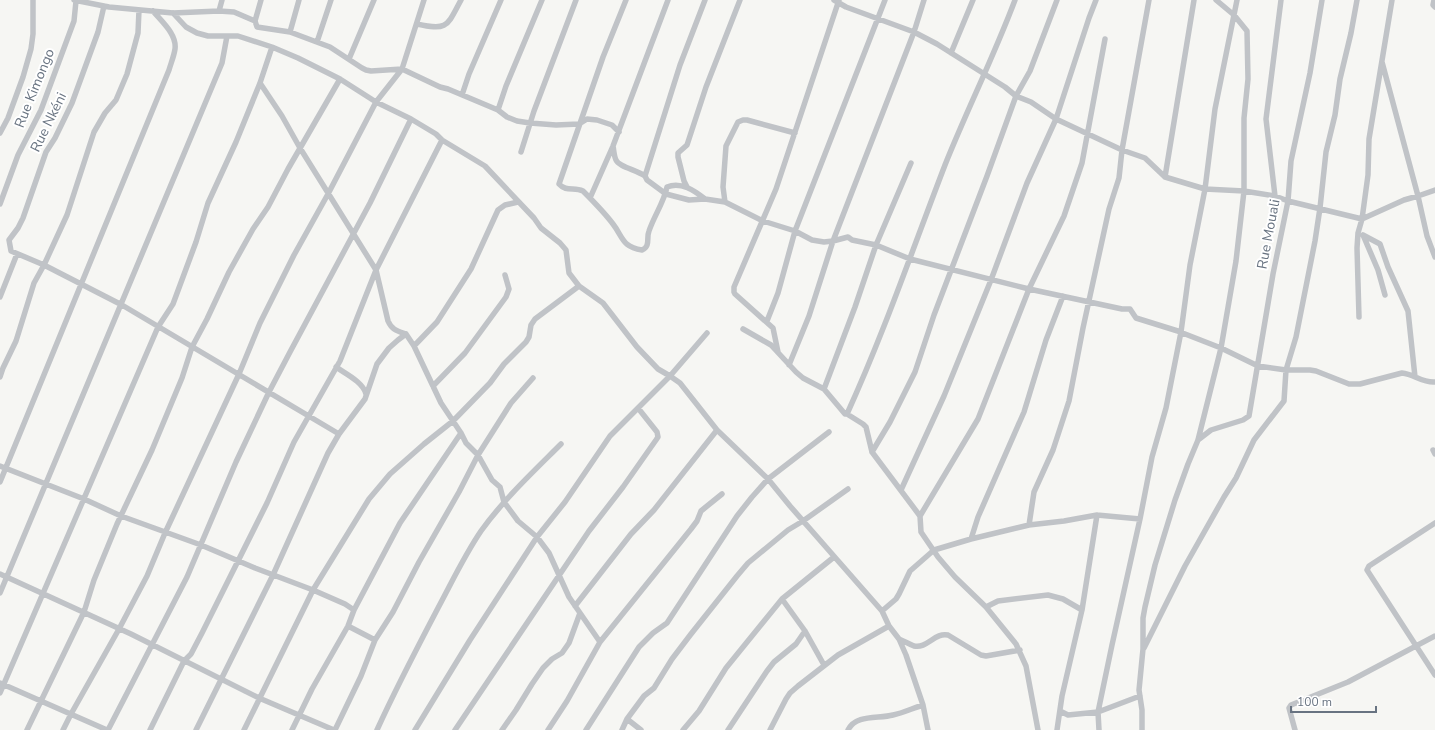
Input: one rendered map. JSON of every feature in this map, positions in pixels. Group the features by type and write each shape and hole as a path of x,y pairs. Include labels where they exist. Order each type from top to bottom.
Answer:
{"street":[{"path":"0,133 10,112 32,49 33,0"},
{"path":"74,0 106,6 173,13 234,12 255,21"},
{"name":"Rue Kimongo","path":"0,204 18,155 41,110 74,21 74,0"},
{"name":"Rue Nkéni","path":"17,254 11,251 9,240 23,218 46,152 55,138 72,103 108,0"},
{"path":"219,12 222,0"},
{"path":"261,0 255,21 259,28 290,32 330,47 366,70 402,69 440,87 498,110 507,117 530,123 553,125 579,124 587,119 598,120 612,125 619,132"},
{"path":"290,32 299,0"},
{"path":"316,42 331,0"},
{"path":"349,59 374,0"},
{"path":"63,730 119,630 147,576 165,532 239,374 260,322 294,255 376,102 402,69 424,0"},
{"path":"417,24 435,28 444,26 449,23 461,0"},
{"path":"462,95 469,74 501,0"},
{"path":"498,110 506,86 542,0"},
{"path":"520,152 576,0"},
{"path":"626,0 603,56 559,184 565,189 580,189 613,224 622,240 630,247 642,250 648,243 648,234 666,194 667,187 687,187 706,199"},
{"path":"590,198 619,132 668,0"},
{"path":"645,176 680,65 705,0"},
{"path":"687,187 684,181 678,153 687,145 706,87 740,0"},
{"path":"767,321 778,293 795,230 885,0"},
{"path":"789,365 809,316 833,241 914,32 924,0"},
{"path":"951,53 973,0"},
{"path":"847,414 863,378 946,164 1015,0"},
{"path":"872,452 890,422 915,372 934,315 988,176 1016,96 1030,71 1057,0"},
{"path":"901,490 944,396 991,280 1027,183 1056,119 1096,0"},
{"path":"1029,525 1034,492 1053,450 1069,401 1088,302 1109,209 1119,178 1122,150 1149,0"},
{"path":"1165,177 1194,0"},
{"path":"1142,730 1142,710 1139,690 1143,649 1143,618 1155,565 1175,500 1198,440 1221,348 1236,261 1244,191 1244,118 1248,79 1247,30 1234,15 1216,0"},
{"path":"1099,730 1098,712 1152,457 1166,408 1180,332 1190,265 1205,189 1215,109 1237,0"},
{"path":"1275,196 1266,119 1281,0"},
{"name":"Rue Mouali","path":"1198,440 1212,430 1243,420 1249,416 1273,274 1288,201 1290,160 1310,73 1322,0"},
{"path":"1143,649 1186,566 1236,478 1254,440 1284,401 1286,370 1296,338 1320,208 1326,152 1335,114 1340,79 1351,34 1357,0"},
{"path":"1359,317 1358,255 1368,176 1369,139 1392,0"},
{"path":"1434,0 1435,7"},
{"path":"778,352 774,328 748,307 735,294 733,289 776,189 837,1 878,20 914,32 937,44 1005,87 1016,96 1031,102 1056,119 1122,150 1145,158 1165,177 1205,189 1244,191 1275,196 1288,201 1362,219 1404,200 1435,190"},
{"path":"0,377 16,342 34,283 67,215 94,132 105,113 116,100 127,74 138,33 139,10"},
{"path":"0,482 3,467 82,284 169,70 176,47 172,33 153,11"},
{"path":"173,13 186,27 197,33 208,36 238,36 272,47 298,58 436,134 442,140 485,166 534,218 540,228 560,243 566,250 569,273 579,286 603,303 637,347 658,369 680,383 717,430 768,479 882,611 889,626 899,639 913,672 923,705 928,730"},
{"path":"0,593 122,305 222,63 227,36"},
{"path":"920,516 978,419 1028,289 1064,216 1082,163 1104,39"},
{"path":"0,693 2,683 43,594 158,327 173,304 196,242 208,204 236,142 260,83 272,47"},
{"path":"1381,60 1418,196 1427,236 1435,258"},
{"path":"27,730 84,612 94,580 121,516 152,450 182,378 192,347 252,229 268,207 300,148 340,80"},
{"path":"260,83 282,116 328,194 376,270 388,321 391,327 395,331 406,334 414,346 441,403 466,443 478,455 492,480 500,487 504,502 518,521 537,537 549,554 575,606 600,642"},
{"path":"2,683 108,730 187,577 236,462 269,392 354,234 411,120"},
{"path":"725,202 723,187 726,146 738,122 747,120 795,133"},
{"path":"150,730 184,661 191,654 267,503 294,442 336,367 376,270 442,140"},
{"path":"613,146 614,156 619,164 635,170 645,176 647,180 666,194 692,200 706,199 725,202 763,220 795,230 812,240 824,242 848,237 852,240 876,245 910,259 991,280 1088,302 1122,309 1130,309 1136,318 1180,332 1221,348 1258,366 1286,370 1316,371 1354,385 1402,373 1415,377 1423,382 1435,382"},
{"path":"824,389 855,307 876,245 911,163"},
{"path":"414,346 437,322 471,269 498,210 505,204 518,202"},
{"path":"1361,234 1378,270 1385,295"},
{"path":"1361,234 1380,244 1388,267 1408,312 1415,377"},
{"path":"0,297 17,254 44,265 122,305 339,434"},
{"path":"433,386 465,353 506,297 509,289 505,275"},
{"path":"244,730 313,590 369,499 390,474 453,421 490,384 504,364 526,342 529,337 531,325 535,319 542,312 579,286"},
{"path":"971,539 978,517 1024,412 1046,340 1063,296"},
{"path":"743,330 771,345 803,378 824,389 844,414 847,414 866,427 872,452 920,516 921,532 953,575 986,607 1011,635 1020,650 1024,658 1028,674 1038,730"},
{"path":"415,730 470,640 537,537 565,502 610,436 670,376 707,333"},
{"path":"196,730 273,575 328,453 339,434 362,403 377,364 389,348 406,334"},
{"path":"336,367 360,384 365,390 366,395"},
{"path":"0,574 153,645 259,698 334,730 361,676 375,640 393,612 478,455 511,403 532,378"},
{"path":"455,730 589,531 623,487 658,437 657,432 638,408"},
{"path":"575,606 631,534 654,510 717,430"},
{"path":"586,730 638,647 667,623 737,516 752,497 768,479 829,432"},
{"path":"292,730 312,689 348,626 354,610 400,523 461,433"},
{"path":"377,730 419,643 460,564 482,530 504,502 516,488 561,444"},
{"path":"3,467 84,499 121,516 201,545 313,590 345,604 354,610"},
{"path":"622,730 627,719 644,696 654,688 672,659 748,563 788,530 848,490"},
{"path":"548,730 567,701 600,642 691,529 702,511 722,494"},
{"path":"882,611 896,599 910,571 934,550 971,539 1029,525 1097,515 1140,519"},
{"path":"1057,730 1082,610 1097,515"},
{"path":"1435,523 1369,566 1367,570 1435,675"},
{"path":"683,730 699,711 726,668 782,599 834,557"},
{"path":"986,607 998,601 1048,595 1063,599 1082,610"},
{"path":"782,599 805,631 824,665"},
{"path":"502,730 543,668 562,653 569,643 580,613"},
{"path":"348,626 375,640"},
{"path":"770,730 790,693 838,655 889,626"},
{"path":"728,730 774,662 796,644 805,631"},
{"path":"899,639 914,646 920,646 940,634 944,634 981,655 986,656 1020,650"},
{"path":"1295,730 1289,708 1291,705 1348,682 1435,636"},
{"path":"1060,711 1068,715 1098,712 1140,696"},
{"path":"848,730 850,725 861,719 894,715 923,705"},
{"path":"627,719 641,730"}]}
